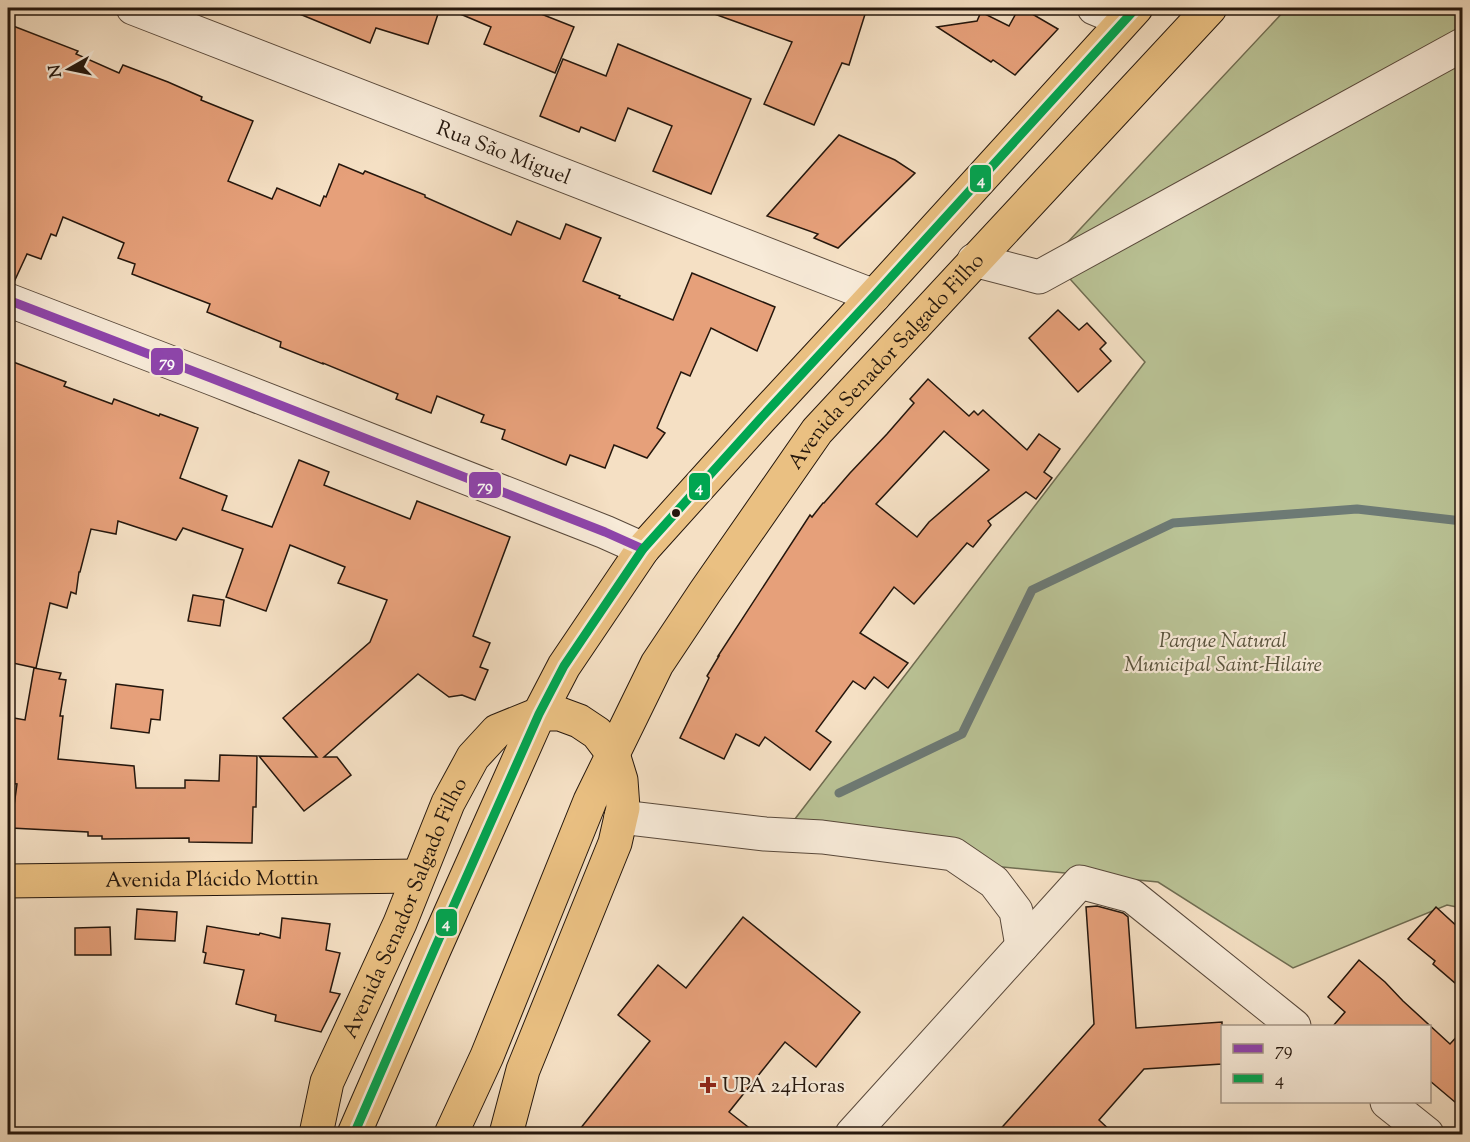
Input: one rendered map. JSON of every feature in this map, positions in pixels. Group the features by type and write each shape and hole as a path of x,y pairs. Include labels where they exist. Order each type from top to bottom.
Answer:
{"main road":[{"name":"Avenida Senador Salgado Filho","path":"451,1134 487,1056 590,801 657,664 705,592 817,431 1210,8"},
{"name":"Avenida Senador Salgado Filho","path":"354,1134 539,714 564,666 643,549 874,296 1118,12"},
{"name":"Avenida Senador Salgado Filho","path":"316,1134 327,1082 400,923 448,803 472,757 497,731 539,714 560,714 579,721 597,733 613,754 621,780 623,808 615,843 523,1070 506,1134"},
{"name":"Avenida Plácido Mottin","path":"8,881 418,876"}],"street":[{"name":"Rua São Miguel","path":"133,8 874,296"},
{"path":"974,260 1039,277 1462,45"},
{"path":"8,300 605,532 643,549"},
{"path":"621,817 765,834 822,837 953,854 994,882 1016,911 1022,946"},
{"path":"852,1134 1080,882 1132,896 1293,1025"},
{"path":"1389,1103 1427,1134"}],"green space":[{"name":"Parque Natural Municipal Saint-Hilaire","path":"1287,8 1462,8 1462,908 1447,905 1293,968 1158,882 775,845 1145,362 1052,259"}],"building":[{"path":"285,8 440,8 428,44 376,28 370,43"},
{"path":"446,8 526,8 574,27 555,73 484,44 491,27"},
{"path":"706,8 867,8 849,65 842,63 814,125 764,104 792,42 706,11"},
{"path":"1019,8 1058,29 1015,75 937,27 977,21 981,12 1009,26"},
{"path":"8,24 78,51 76,54 119,73 123,65 168,82 202,97 201,100 253,121 228,181 272,199 277,188 320,206 339,164 363,174 365,171 425,195 425,197 511,235 517,221 560,239 566,224 601,238 583,281 673,320 692,273 775,307 757,351 711,328 690,376 681,372 657,428 665,433 647,458 614,445 605,468 570,455 566,465 502,439 505,430 481,422 484,415 437,396 431,413 396,399 398,394 280,347 281,342 207,312 210,304 132,274 135,264 118,258 124,243 63,217 56,236 51,234 41,259 27,254 14,282 8,282"},
{"path":"618,44 751,99 711,194 653,171 672,126 628,108 615,141 581,127 579,132 540,116 563,59 606,76"},
{"path":"839,135 895,160 915,173 838,248 814,238 818,234 767,216"},
{"path":"1058,310 1079,330 1087,323 1106,343 1100,349 1111,361 1078,392 1029,338"},
{"path":"8,360 66,382 64,386 112,404 114,399 198,428 180,478 227,496 222,510 272,527 299,460 329,472 324,485 410,519 417,501 510,537 473,636 490,643 480,667 488,670 475,700 462,695 449,697 418,674 324,757 337,757 351,775 304,811 259,756 317,757 283,718 370,642 387,600 338,583 345,567 290,545 266,611 226,597 243,549 183,528 176,540 118,521 116,534 91,529 79,572 76,594 71,592 67,608 50,603 36,668 8,662"},
{"path":"928,379 969,416 974,411 978,415 983,410 1027,450 1039,434 1060,449 1044,472 1052,478 1036,499 1026,492 988,521 991,525 973,547 967,543 914,604 894,587 860,633 908,663 888,688 874,677 865,689 853,681 816,731 831,742 810,770 765,737 759,746 736,734 724,759 680,738 718,656 810,515 812,517 914,403 910,399","holes":["944,431 989,470 929,522 917,537 876,504"]},
{"path":"193,595 224,600 220,626 188,621"},
{"path":"34,668 61,673 59,679 66,680 60,716 63,716 58,759 134,766 136,788 185,788 185,780 219,781 220,755 257,756 256,807 253,807 252,843 189,842 189,838 102,839 102,836 88,836 88,832 11,828 17,784 8,783 8,717 25,720"},
{"path":"116,684 163,690 160,720 151,719 149,733 111,728"},
{"path":"1097,906 1123,913 1128,917 1136,1028 1222,1022 1221,1064 1144,1069 1099,1120 1114,1134 996,1134 1094,1024 1086,907"},
{"path":"1436,907 1460,929 1462,926 1462,989 1433,964 1435,961 1408,939"},
{"path":"137,909 177,912 175,941 135,939"},
{"path":"743,917 860,1012 816,1067 785,1042 729,1112 757,1134 576,1134 650,1041 618,1015 658,965 686,988"},
{"path":"282,918 330,924 326,950 340,953 330,992 340,994 321,1032 275,1021 276,1015 236,1004 244,970 204,963 206,953 203,952 207,926 280,938"},
{"path":"110,927 111,955 75,955 75,928"},
{"path":"1359,960 1429,1025 1334,1025 1345,1012 1328,997"},
{"path":"1431,1027 1450,1044 1462,1031 1462,1108 1431,1082"}],"waterway":[{"path":"839,793 962,734 1032,590 1173,523 1357,509 1462,521"}],"transit line":[{"name":"4","path":"354,1134 539,714 564,666 643,549 1136,8"},
{"name":"79","path":"8,300 605,532 643,549"}],"place":[{"name":"UPA 24Horas","path":"708,1085"}]}
